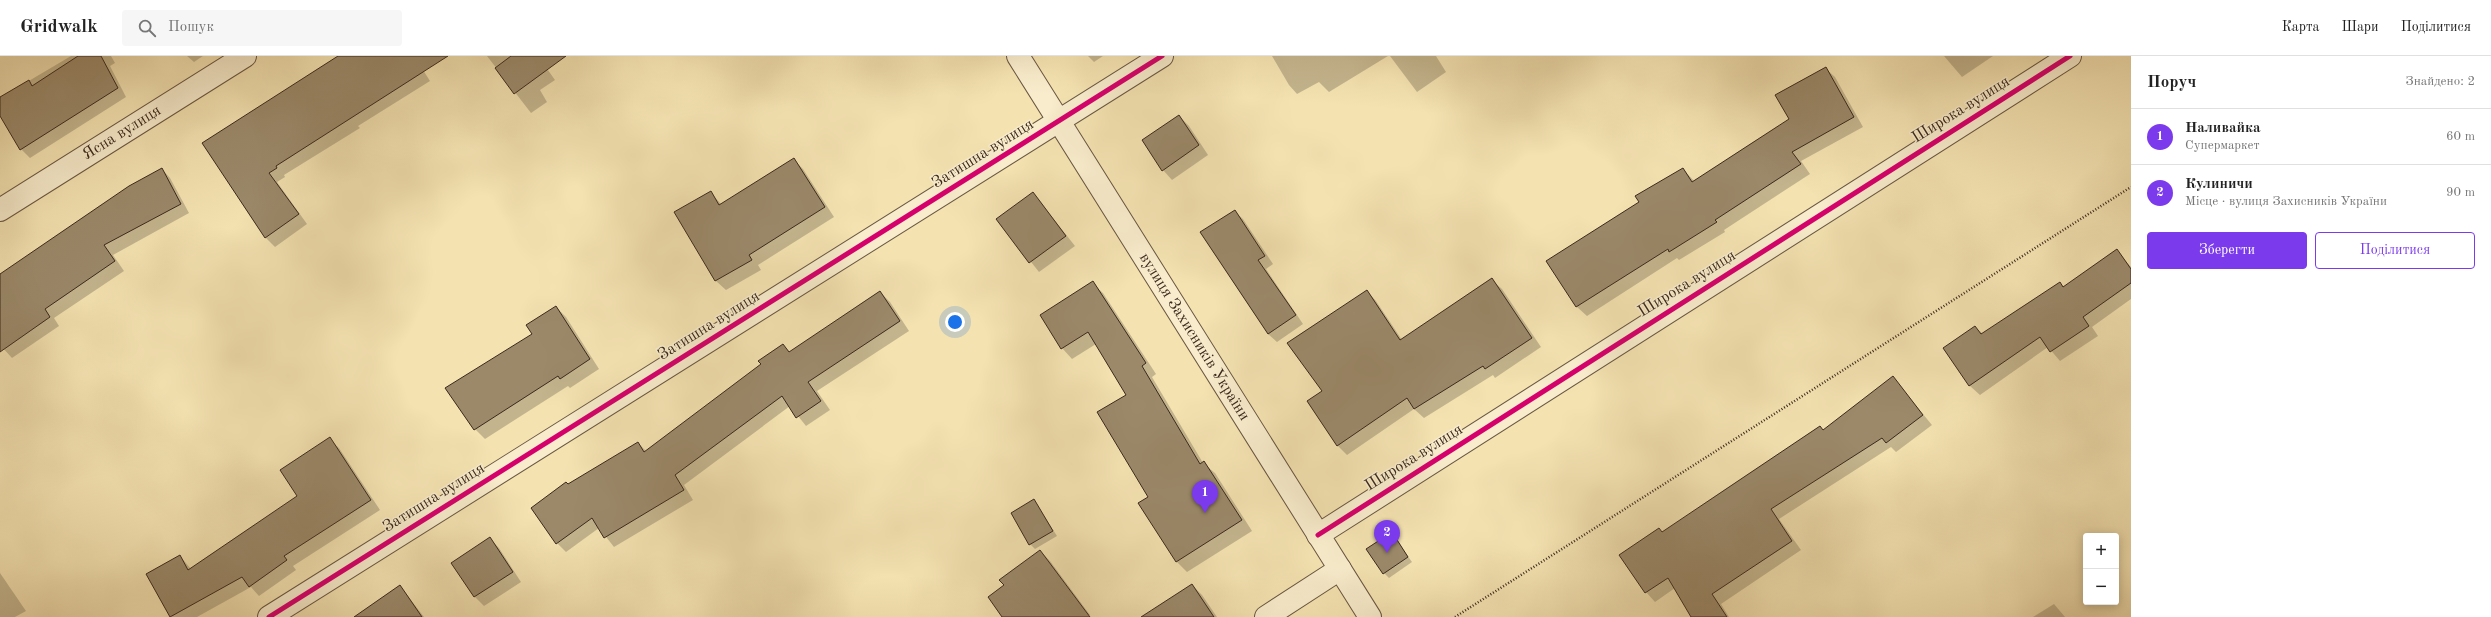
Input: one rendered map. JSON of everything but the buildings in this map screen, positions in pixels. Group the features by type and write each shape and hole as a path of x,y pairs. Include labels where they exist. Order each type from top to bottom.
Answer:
{"street":[{"name":"Ясна вулиця","path":"0,210 245,56"},
{"name":"вулиця Захисників України","path":"1018,56 1370,617"},
{"name":"Затишна вулиця","path":"269,617 1162,56"},
{"name":"Широка вулиця","path":"1318,535 2070,56"},
{"path":"1266,617 1340,569"}],"path":[{"path":"1455,617 2131,187"}],"cycle path":[{"path":"269,617 1162,56"},
{"path":"1318,535 2070,56"}],"place":[{"name":"Наливайка","path":"1205,513"},
{"name":"Кулиничи","path":"1387,553"}]}
